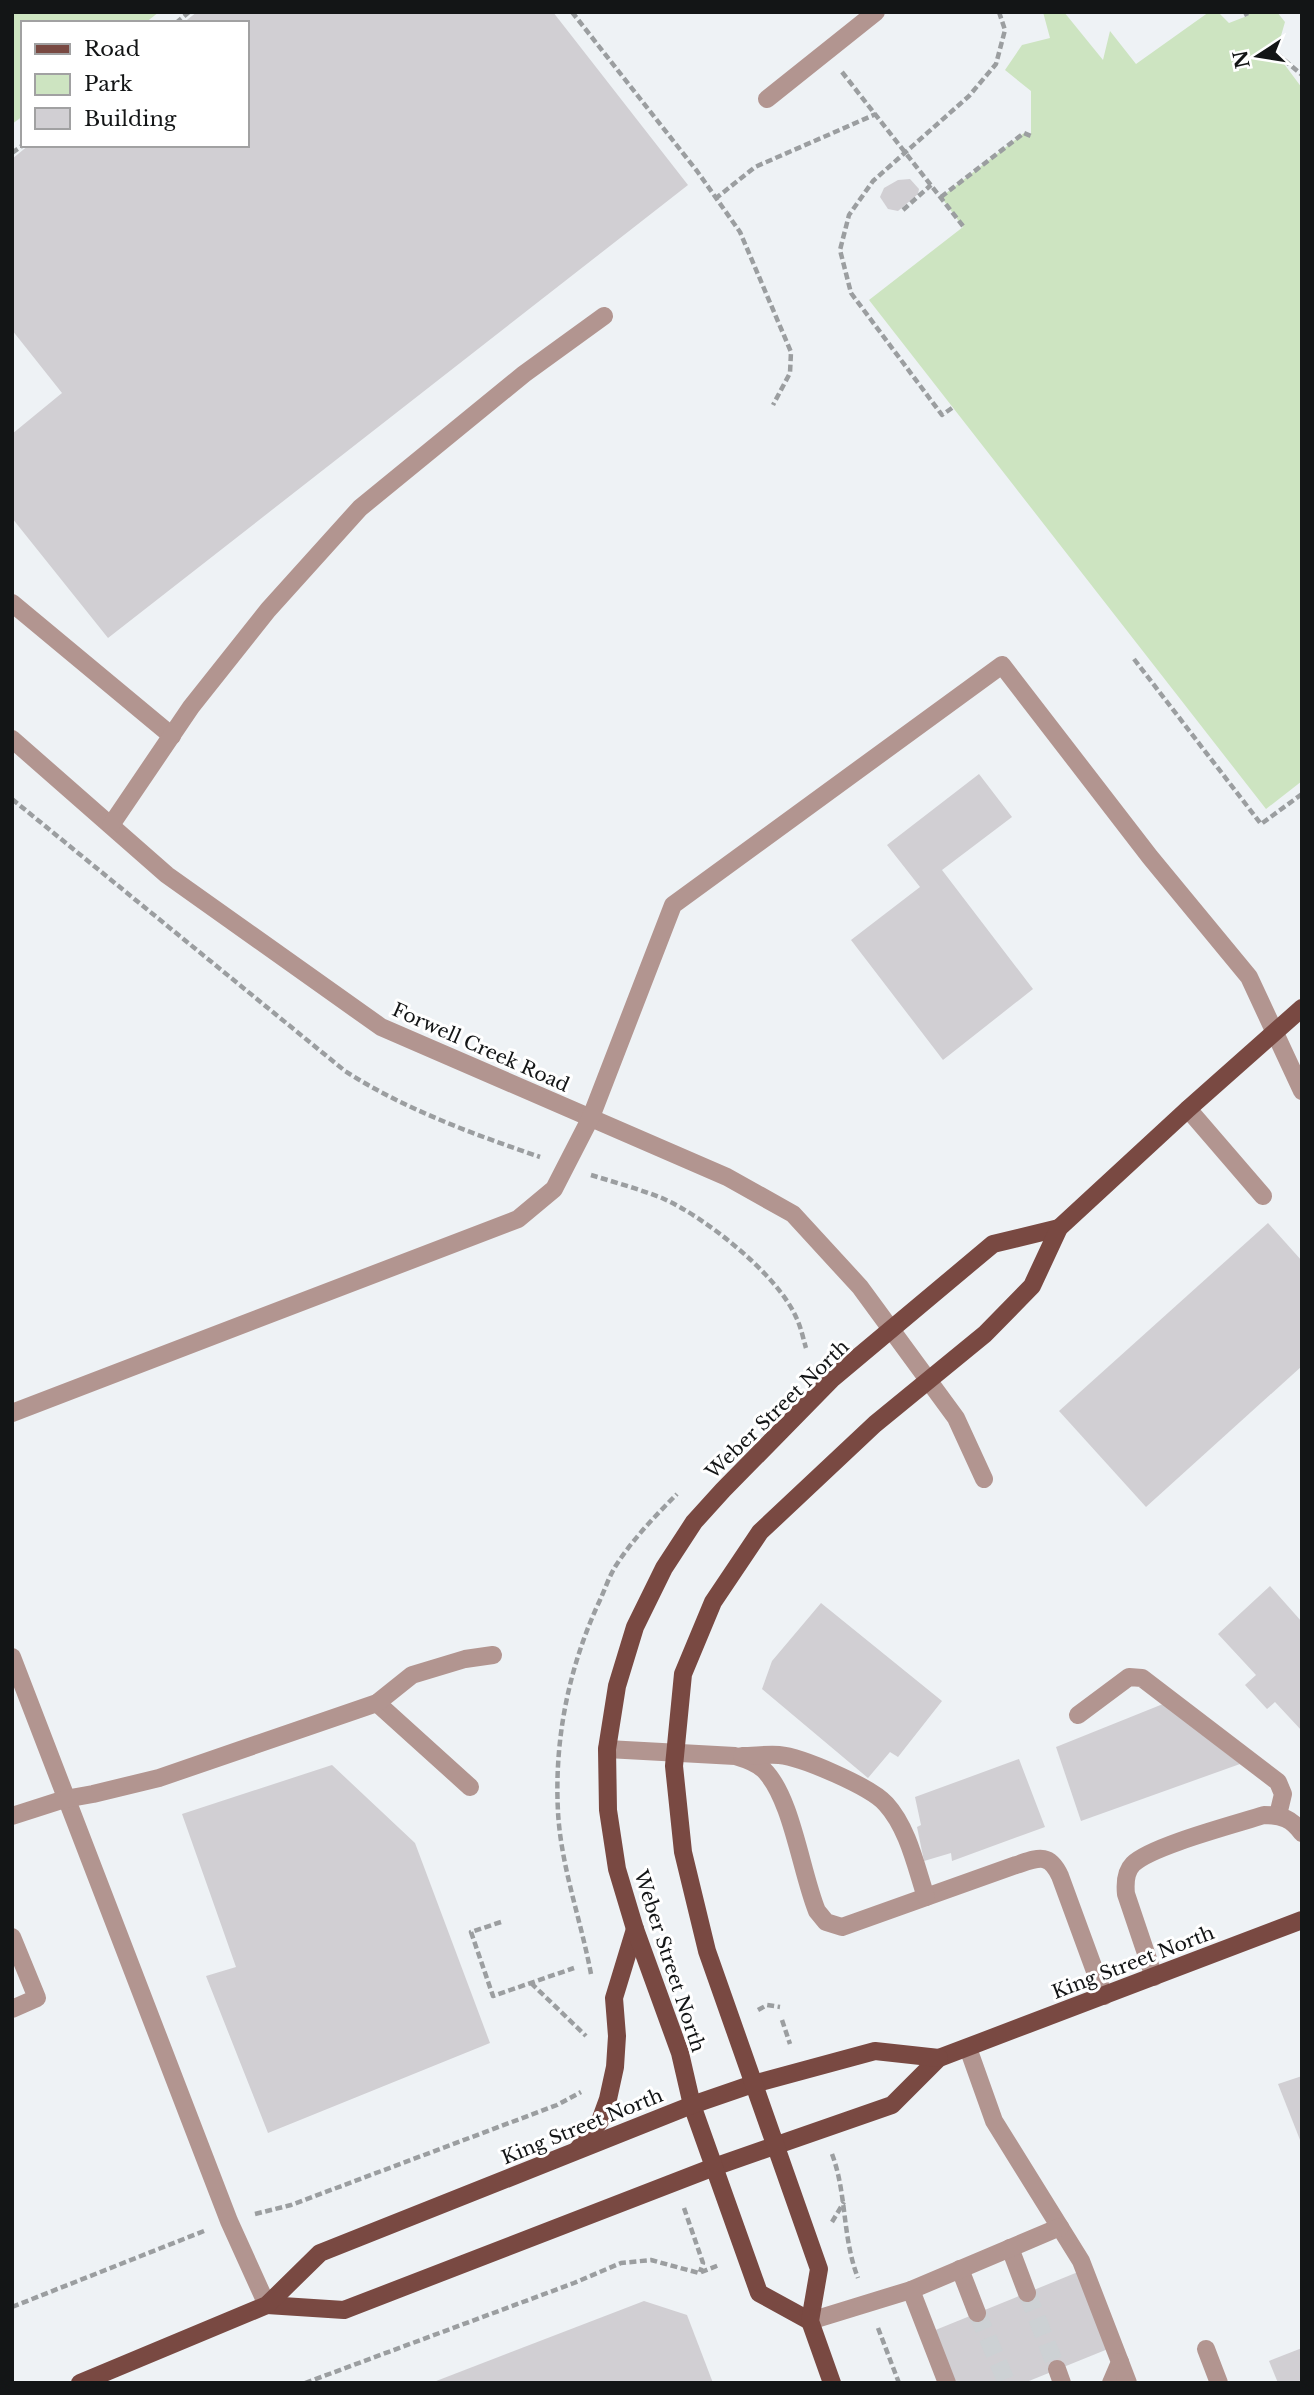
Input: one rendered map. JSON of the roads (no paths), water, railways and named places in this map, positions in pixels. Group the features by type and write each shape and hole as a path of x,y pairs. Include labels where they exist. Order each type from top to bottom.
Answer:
{"main road":[{"name":"Weber Street North","path":"832,2383 810,2321 819,2269 707,1951 682,1852 674,1766 683,1674 713,1602 760,1532 875,1424 985,1334 1032,1286 1059,1228 1302,1008"},
{"name":"Weber Street North","path":"810,2321 759,2292 692,2105 680,2053 635,1929 617,1869 608,1810 607,1749 617,1686 635,1627 664,1568 694,1522 833,1378 993,1244 1059,1228"},
{"name":"King Street North","path":"91,2381 267,2305 320,2253 692,2105 752,2084 875,2051 939,2058 1302,1920"},
{"path":"576,2151 600,2121 608,2099 615,2067 617,2036 614,1998 635,1929"},
{"name":"King Street North","path":"267,2305 344,2310 715,2168 892,2105 939,2058"}],"street":[{"path":"767,100 876,12"},
{"path":"111,825 191,707 268,610 360,508 524,373 604,316"},
{"path":"12,603 172,736"},
{"path":"13,1410 518,1219 554,1189 590,1118 673,905 1002,665 1150,857 1249,977 1302,1091"},
{"name":"Forwell Creek Road","path":"12,739 167,875 381,1027 727,1177 793,1214 860,1287 956,1418 984,1479"},
{"path":"1188,1109 1263,1196"},
{"path":"12,1816 65,1798 159,1779 377,1703 412,1675 465,1659 494,1655"},
{"path":"12,1657 229,2221 267,2305"},
{"path":"1078,1715 1129,1676 1142,1678 1278,1782 1283,1794 1278,1815"},
{"path":"377,1703 470,1787"},
{"path":"607,1749 735,1756 781,1755 805,1762 875,1794 886,1804 903,1830 926,1897"},
{"path":"735,1756 764,1769 776,1788 811,1897 826,1922 842,1927 1038,1858 1050,1860 1055,1864 1104,1996"},
{"path":"1154,1977 1126,1894 1125,1882 1131,1865 1148,1853 1265,1815 1278,1815 1289,1819 1302,1833"},
{"path":"12,1937 37,1998 12,2009"},
{"path":"968,2048 994,2121 1081,2261 1128,2383"},
{"path":"810,2321 911,2290 1060,2227"},
{"path":"1010,2248 1027,2293"},
{"path":"960,2269 978,2313"},
{"path":"911,2290 947,2383"},
{"path":"1206,2349 1219,2383"},
{"path":"1111,2383 1119,2362"}],"tunnel":[{"path":"1027,2293 1057,2369"},
{"path":"977,2313 1007,2383"}]}
